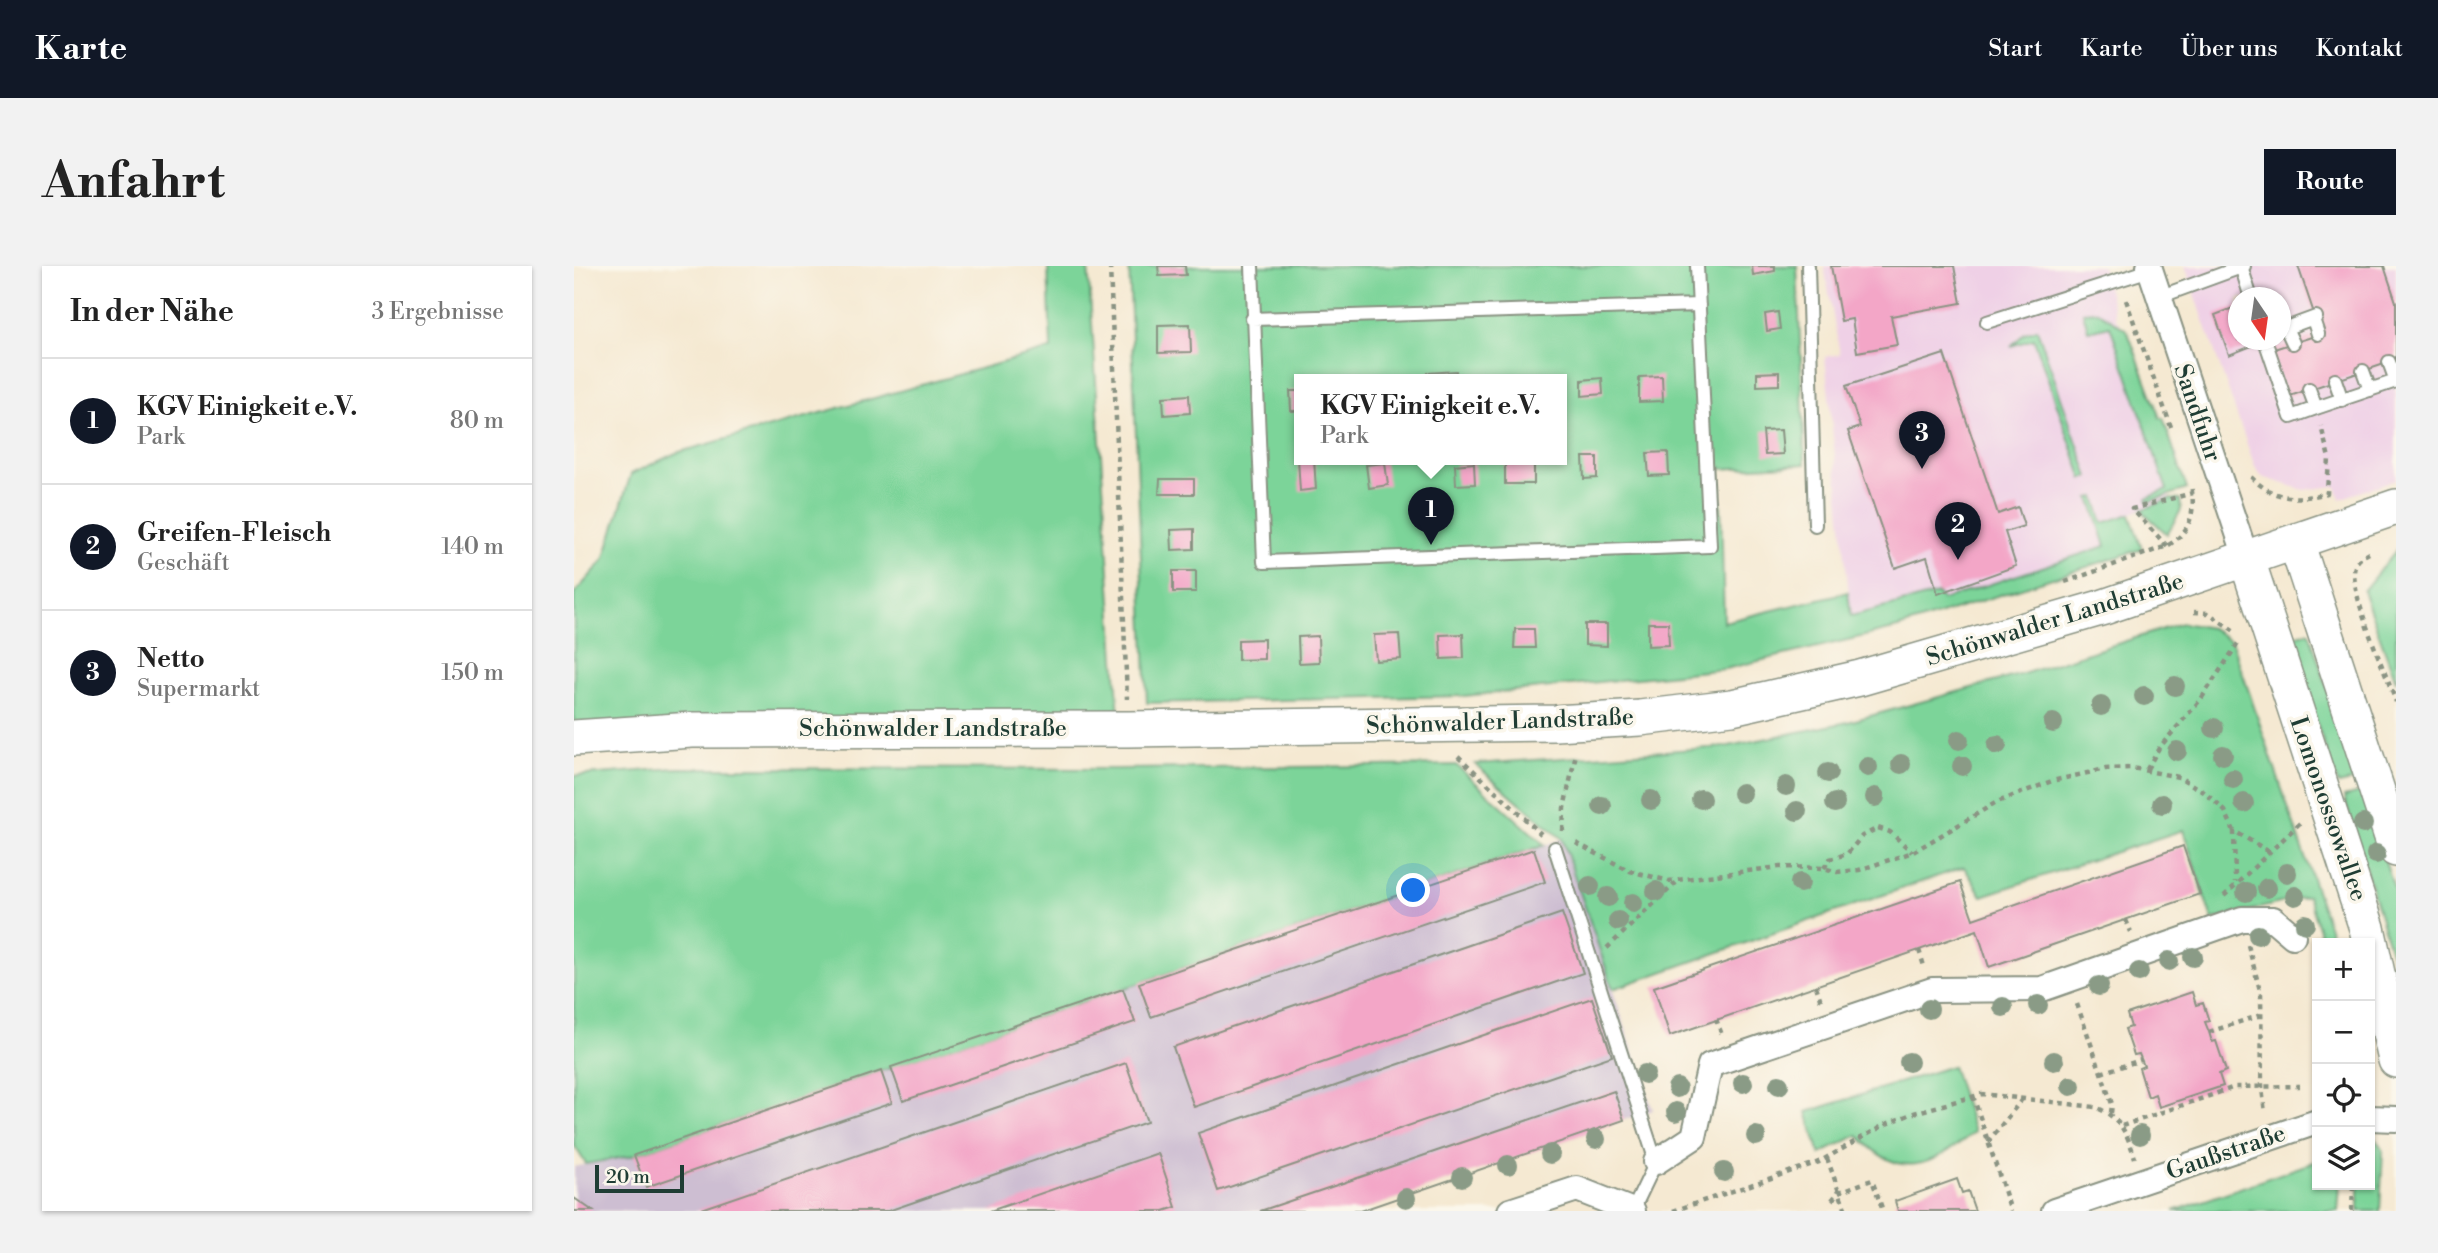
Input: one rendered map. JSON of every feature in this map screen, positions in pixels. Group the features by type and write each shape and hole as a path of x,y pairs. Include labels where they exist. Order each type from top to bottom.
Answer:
{"main road":[{"name":"Schönwalder Landstraße","path":"574,738 692,730 1128,729 1555,723 1640,718 1732,707 1873,674 2104,607 2396,507"},
{"path":"2297,542 2396,849"},
{"name":"Lomonossowallee","path":"2246,560 2364,916 2386,1005 2396,1060"}],"street":[{"name":"Sandfuhr","path":"2149,268 2246,560"},
{"path":"1656,1162 1694,1137 1710,1065 1932,990 2042,989 2242,919 2273,919 2293,936"},
{"path":"2375,1118 2396,1119"},
{"name":"Gaußstraße","path":"2054,1211 2312,1124"},
{"path":"1510,1211 1577,1188 1633,1210"}],"lane":[{"path":"1252,266 1252,319 1265,562 1710,546 1697,266"},
{"path":"1808,266 1815,526"},
{"path":"1987,322 2149,268"},
{"path":"2159,298 2243,268 2248,287"},
{"path":"1252,319 1699,305"},
{"path":"2291,325 2314,318 2318,334"},
{"path":"2268,350 2291,417 2396,381 2389,362"},
{"path":"2363,371 2370,390"},
{"path":"2335,380 2342,400"},
{"path":"2309,390 2316,408"},
{"path":"1555,848 1656,1162 1633,1210"}],"path":[{"path":"1110,266 1128,729"},
{"path":"2119,279 2172,431"},
{"path":"2251,477 2265,491 2286,498 2304,499 2326,493 2329,458 2316,408"},
{"path":"2054,585 2167,546 2179,539 2189,526 2193,493 2190,482"},
{"path":"2167,546 2132,509 2193,493"},
{"path":"2379,547 2359,559 2354,571 2363,607 2396,702"},
{"path":"2147,769 2160,748 2209,689 2240,641 2235,631 2208,613 2189,611"},
{"path":"1563,835 1564,808 1578,748"},
{"path":"1455,753 1555,848"},
{"path":"1574,842 1630,871 1668,881 1779,867 1824,868 1837,872 1859,870 1913,852 1997,802 2052,781 2105,769 2147,769 2179,776 2204,792 2225,811 2234,831 2235,883"},
{"path":"2222,897 2268,851 2307,818"},
{"path":"1824,868 1830,859 1847,854 1862,836 1878,828 1890,832 1913,852"},
{"path":"2234,831 2268,851"},
{"path":"1591,960 1681,879"},
{"path":"2242,919 2261,994 2263,1108 2274,1136"},
{"path":"2069,979 2112,1104 2111,1113"},
{"path":"2209,1032 2261,1015"},
{"path":"2101,1073 2141,1060"},
{"path":"2122,1126 2235,1087 2300,1086"},
{"path":"1673,1211 1827,1158 1886,1124 1973,1096 1997,1094 2095,1107 2111,1113 2122,1126 2144,1180"},
{"path":"1973,1096 2011,1211"},
{"path":"1988,1142 2024,1097"},
{"path":"1827,1158 1846,1211"},
{"path":"1832,1199 1839,1192 1872,1180 1883,1211"},
{"path":"2352,1211 2353,1190"}],"shaded area":[{"path":"1824,266 2102,266 2116,320 2127,330 2177,455 2187,489 2169,495 2170,499 2099,525 2106,546 1942,600 1938,594 1851,616 1825,357 1840,354"},
{"path":"2185,266 2396,266 2396,479 2340,499 2336,486 2304,490 2262,477 2255,467"},
{"path":"1562,839 1653,1110 1360,1211 574,1211 574,1167 635,1155"}],"green space":[{"path":"1048,266 1088,266 1119,717 574,726 574,594 604,560 631,474 676,453 1051,349"},
{"path":"1129,266 1797,266 1805,464 1720,469 1724,622 1848,592 1851,616 1938,594 1942,600 2106,546 2090,498 2095,497 2103,523 2130,514 2142,549 1898,628 1725,669 1464,696 1147,703"},
{"path":"2097,311 2127,330 2160,418 2163,418 2187,489 2148,502 2147,498 2167,490 2110,326 2088,331 2083,312"},
{"path":"2037,329 2089,477 2083,479 2034,339 2011,346 2025,333"},
{"path":"2170,499 2180,500 2181,510 2167,534 2141,510"},
{"path":"2396,550 2396,681 2363,591"},
{"path":"2182,623 2211,628 2232,642 2332,938 2321,938 2308,896 2212,920 2183,830 1982,896 1964,867 1613,989 1562,839 1475,764 1724,747 1848,722 2026,673"},
{"path":"2309,632 2357,780 2338,784 2287,638"},
{"path":"1456,765 1545,845 635,1155 586,1164 574,1145 574,776 677,768 1118,769"},
{"path":"2363,792 2396,895 2396,969 2344,797"},
{"path":"1952,1066 1974,1132 1944,1154 1929,1161 1901,1164 1873,1150 1858,1135 1820,1154 1807,1112"},
{"path":"2375,1139 2383,1149 2380,1211 2359,1211 2359,1190 2375,1190"},
{"path":"2312,1163 2312,1190 2340,1190 2338,1211 2174,1211"}],"building":[{"path":"1158,266 1185,266 1186,275 1159,276"},
{"path":"1752,266 1775,266 1775,271 1753,275"},
{"path":"1831,266 1954,266 1961,303 1891,316 1897,345 1857,352 1852,319 1841,321"},
{"path":"2298,266 2384,266 2396,302 2396,360 2287,397 2271,350 2291,350 2291,344 2321,334"},
{"path":"2228,310 2228,350 2242,350 2229,355 2215,315"},
{"path":"1778,312 1780,329 1767,331 1765,314"},
{"path":"1190,324 1191,352 1158,353 1158,325"},
{"path":"1944,354 1998,514 2018,507 2024,526 2005,532 2016,566 1938,594 1927,557 1895,568 1848,431 1860,427 1846,386"},
{"path":"1456,371 1456,374 1428,374"},
{"path":"1779,372 1779,385 1757,386 1757,373"},
{"path":"1662,376 1663,401 1639,402 1639,377"},
{"path":"1602,378 1603,394 1582,396 1582,380"},
{"path":"1290,391 1294,391 1294,411 1291,411"},
{"path":"1189,395 1190,413 1164,415 1163,397"},
{"path":"1781,430 1783,454 1765,455 1763,431"},
{"path":"1668,452 1669,475 1649,476 1647,453"},
{"path":"1583,457 1597,457 1597,478 1584,479"},
{"path":"1298,465 1314,465 1316,489 1300,491"},
{"path":"1366,465 1385,465 1388,485 1369,488"},
{"path":"1455,465 1474,465 1475,484 1456,485"},
{"path":"1505,465 1534,465 1534,484 1505,484"},
{"path":"1160,479 1194,479 1194,494 1159,494"},
{"path":"1194,529 1194,549 1172,550 1171,530"},
{"path":"1173,571 1196,571 1196,592 1173,592"},
{"path":"1648,623 1668,623 1669,645 1648,646"},
{"path":"1585,624 1607,624 1607,646 1585,645"},
{"path":"1515,629 1534,629 1535,648 1514,648"},
{"path":"1399,634 1401,659 1376,661 1374,635"},
{"path":"1463,634 1464,658 1441,659 1440,635"},
{"path":"1318,636 1319,662 1299,663 1298,637"},
{"path":"1264,639 1264,659 1238,660 1238,640"},
{"path":"2183,846 2200,894 1989,967 1977,930 1670,1036 1654,987 1960,882 1973,919"},
{"path":"1534,849 1545,882 1151,1017 1139,983"},
{"path":"1562,913 1583,973 1194,1107 1173,1047"},
{"path":"1123,989 1135,1022 903,1101 891,1067"},
{"path":"2192,992 2196,1005 2203,1003 2209,1021 2205,1022 2212,1042 2216,1041 2226,1071 2219,1074 2223,1086 2159,1107 2155,1094 2148,1097 2139,1068 2144,1066 2139,1054 2134,1055 2125,1029 2131,1027 2127,1014"},
{"path":"1592,998 1612,1056 1218,1191 1198,1133"},
{"path":"1126,1063 1147,1122 888,1211 695,1211"},
{"path":"881,1071 892,1103 646,1187 634,1155"},
{"path":"1614,1091 1624,1120 1360,1211 1260,1211"},
{"path":"1158,1153 1176,1207 1164,1211 990,1211"},
{"path":"1957,1179 1962,1193 1968,1191 1975,1211 1898,1211 1895,1201"},
{"path":"574,1198 593,1211 574,1211"}],"place":[{"name":"Netto","path":"1922,469"},
{"name":"KGV Einigkeit e.V.","path":"1431,545"},
{"name":"Greifen-Fleisch","path":"1958,560"}]}
